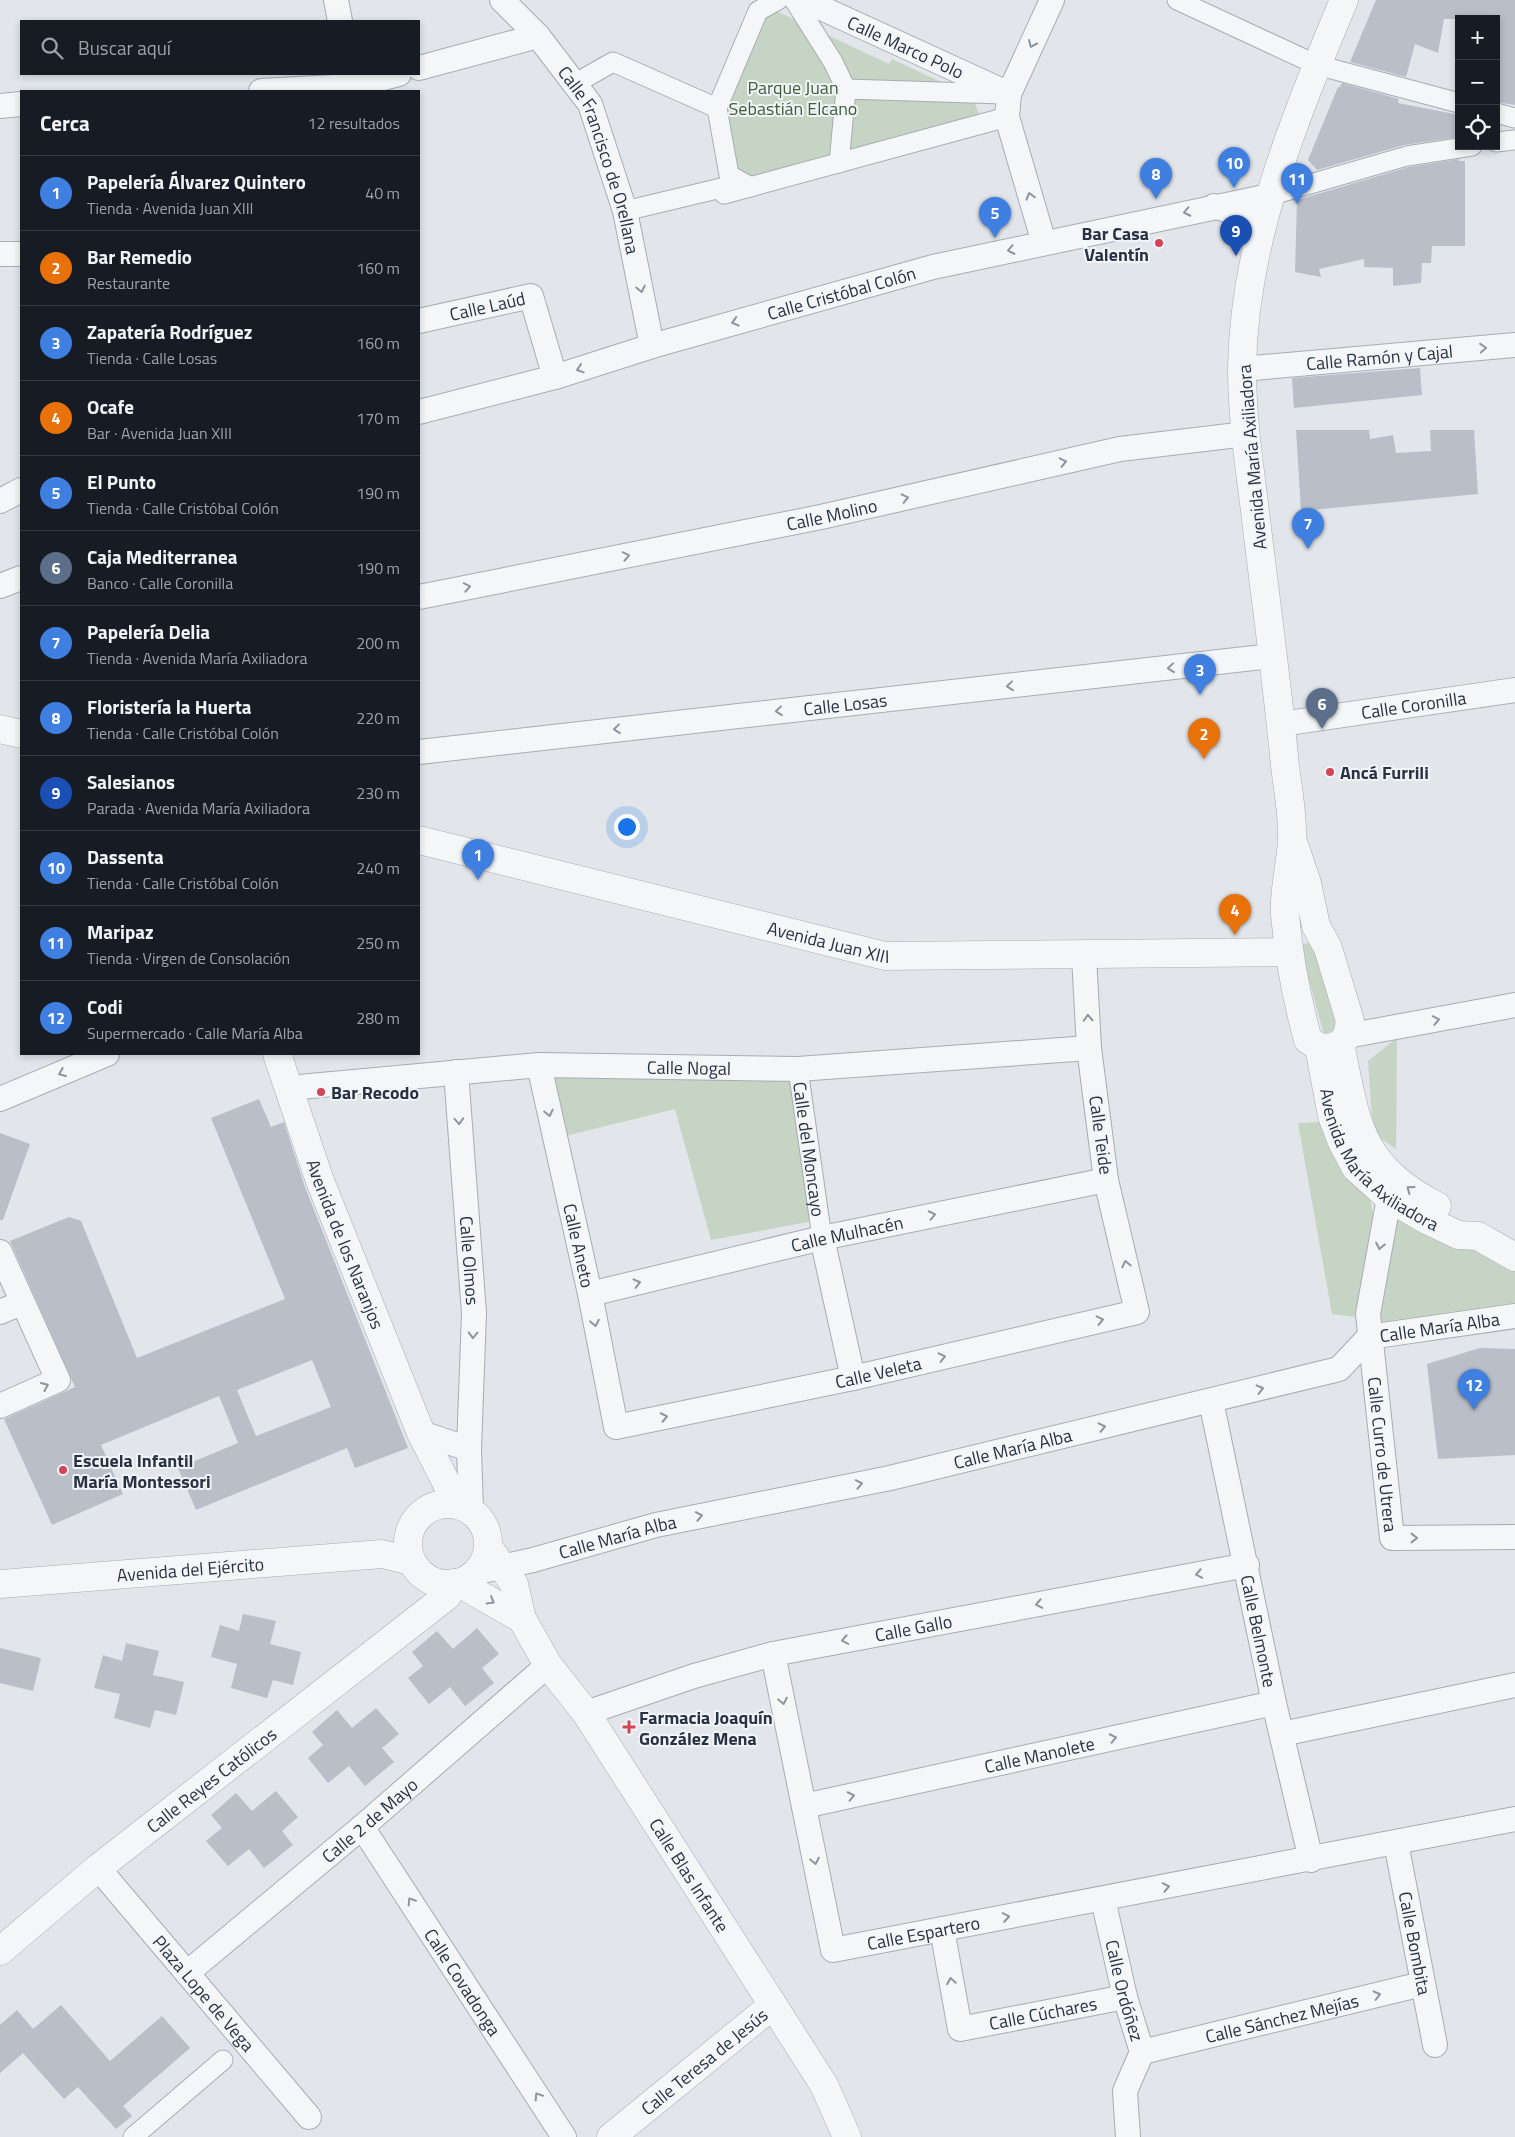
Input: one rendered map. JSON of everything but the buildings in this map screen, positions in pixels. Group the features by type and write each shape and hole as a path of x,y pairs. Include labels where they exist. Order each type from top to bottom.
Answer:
{"street":[{"path":"336,0 340,20"},
{"name":"Calle Francisco de Orellana","path":"502,0 538,36 576,83 590,104 625,212 652,346"},
{"path":"751,187 729,175 717,108 758,11 778,0"},
{"path":"794,0 833,62 846,89 839,163"},
{"name":"Calle Marco Polo","path":"804,0 1009,94"},
{"path":"1044,243 1007,117 1009,94 1052,0"},
{"path":"1177,0 1317,65 1455,102"},
{"name":"Avenida María Axiliadora","path":"1287,932 1292,839 1281,724 1246,434 1242,369 1245,327 1259,235 1275,194 1280,159 1344,0"},
{"path":"420,68 538,36"},
{"path":"576,83 613,62 717,108"},
{"path":"274,90 353,84 394,75"},
{"path":"846,89 1009,94"},
{"path":"0,106 20,104"},
{"path":"1500,114 1515,118"},
{"path":"625,212 721,188 724,194 1007,117"},
{"path":"1500,142 1515,140"},
{"path":"1275,194 1407,156 1455,149"},
{"name":"Calle Cristóbal Colón","path":"420,412 555,377 652,346 933,267 1275,194"},
{"path":"1214,206 1240,215 1259,235"},
{"path":"0,254 20,254"},
{"name":"Calle Laúd","path":"420,321 531,296 555,377"},
{"name":"Calle Ramón y Cajal","path":"1242,369 1515,345"},
{"name":"Calle Molino","path":"420,597 821,517 1120,450 1246,434"},
{"path":"0,501 20,491"},
{"path":"0,586 20,578"},
{"name":"Calle Losas","path":"420,752 1272,656"},
{"name":"Calle Coronilla","path":"1281,724 1515,690"},
{"path":"0,729 20,734"},
{"name":"Avenida María Axiliadora","path":"1292,839 1306,883 1316,926 1328,948 1350,1022 1335,1042 1332,1116 1342,1142 1356,1168 1389,1198 1458,1235 1478,1236"},
{"name":"Avenida Juan XIII","path":"420,840 885,956 1084,956 1251,952 1274,963 1294,987"},
{"name":"Avenida Juan XIII","path":"1251,952 1300,925 1316,926"},
{"path":"1251,952 1287,932 1294,987 1308,1040 1335,1042 1515,1004"},
{"name":"Calle Teide","path":"1084,956 1089,1048 1106,1180 1137,1312"},
{"name":"Avenida María Axiliadora","path":"1335,1042 1358,1126 1376,1160 1426,1201 1468,1222 1478,1236 1515,1257"},
{"name":"Calle Nogal","path":"289,1088 538,1065 798,1069 1089,1048"},
{"path":"0,1099 105,1055"},
{"name":"Avenida de los Naranjos","path":"277,1055 320,1181 421,1433 464,1507"},
{"name":"Calle Aneto","path":"538,1065 590,1294 616,1427"},
{"name":"Calle del Moncayo","path":"798,1069 822,1238 853,1378"},
{"name":"Calle Olmos","path":"456,1072 474,1313 469,1449 464,1507"},
{"name":"Calle Mulhacén","path":"590,1294 822,1238 1106,1180"},
{"path":"1369,1337 1368,1314 1389,1198"},
{"path":"0,1252 10,1307 58,1380 0,1406"},
{"name":"Calle Veleta","path":"616,1427 853,1378 1137,1312"},
{"name":"Calle María Alba","path":"476,1571 533,1560 656,1525 890,1478 1338,1369 1369,1337 1515,1316"},
{"name":"Calle Curro de Utrera","path":"1369,1337 1392,1538 1515,1537"},
{"name":"Calle Belmonte","path":"1211,1401 1247,1565 1274,1703 1311,1860"},
{"path":"421,1433 469,1449"},
{"name":"Avenida de los Naranjos","path":"421,1433 430,1507"},
{"path":"425,1612 418,1569 407,1543 409,1532 418,1516 430,1507 443,1503 464,1507 481,1520 488,1534 476,1571"},
{"path":"382,1554 409,1532"},
{"name":"Avenida del Ejército","path":"0,1584 382,1554 418,1569"},
{"name":"Calle Gallo","path":"586,1713 694,1676 773,1654 1247,1565"},
{"path":"418,1569 432,1581 476,1571"},
{"path":"476,1571 522,1619"},
{"name":"Calle Reyes Católicos","path":"0,1951 98,1868 447,1596 476,1571"},
{"name":"Calle Blas Infante","path":"476,1571 514,1584 522,1619 548,1665 586,1713 773,2005 824,2086 847,2137"},
{"name":"Calle Espartero","path":"773,1654 833,1950 1311,1860 1515,1819"},
{"name":"Calle 2 de Mayo","path":"187,1973 362,1827 548,1665"},
{"path":"1282,1734 1515,1685"},
{"name":"Calle Manolete","path":"804,1806 1274,1703"},
{"name":"Calle Covadonga","path":"362,1827 564,2137"},
{"name":"Calle Bombita","path":"1396,1843 1435,2045"},
{"name":"Plaza Lope de Vega","path":"98,1868 310,2117"},
{"name":"Calle Ordóñez","path":"1103,1899 1125,1997 1142,2052 1126,2091 1128,2137"},
{"name":"Calle Cúchares","path":"942,1929 960,2029 1125,1997"},
{"name":"Calle Sánchez Mejías","path":"1142,2052 1422,1984"},
{"name":"Calle Teresa de Jesús","path":"611,2137 773,2005"},
{"path":"133,2137 223,2060"}],"green space":[{"name":"Parque Juan Sebastián Elcano","path":"755,1 889,64 892,59 973,97 980,118 727,189 710,114"},
{"path":"1314,943 1338,1030 1324,1034 1299,944"},
{"path":"1397,1038 1396,1149 1373,1133 1368,1061"},
{"path":"543,1074 797,1076 824,1219 711,1240 675,1109 565,1136"},
{"path":"1319,1122 1369,1194 1378,1238 1365,1318 1332,1314 1298,1123"},
{"path":"1395,1213 1515,1262 1515,1312 1375,1331"}],"place":[{"name":"Dassenta","path":"1234,188"},
{"name":"Floristería la Huerta","path":"1156,199"},
{"name":"Maripaz","path":"1297,204"},
{"name":"El Punto","path":"995,238"},
{"name":"Bar Casa Valentín","path":"1159,243"},
{"name":"Salesianos","path":"1236,256"},
{"name":"Papelería Delia","path":"1308,549"},
{"name":"Zapatería Rodríguez","path":"1200,695"},
{"name":"Caja Mediterranea","path":"1322,729"},
{"name":"Bar Remedio","path":"1204,759"},
{"name":"Ancá Furrili","path":"1330,772"},
{"name":"Papelería Álvarez Quintero","path":"478,880"},
{"name":"Ocafe","path":"1235,935"},
{"name":"Bar Recodo","path":"321,1092"},
{"name":"Codi","path":"1474,1410"},
{"name":"Escuela Infantil María Montessori","path":"63,1470"},
{"name":"Farmacia Joaquín González Mena","path":"629,1727"}]}
